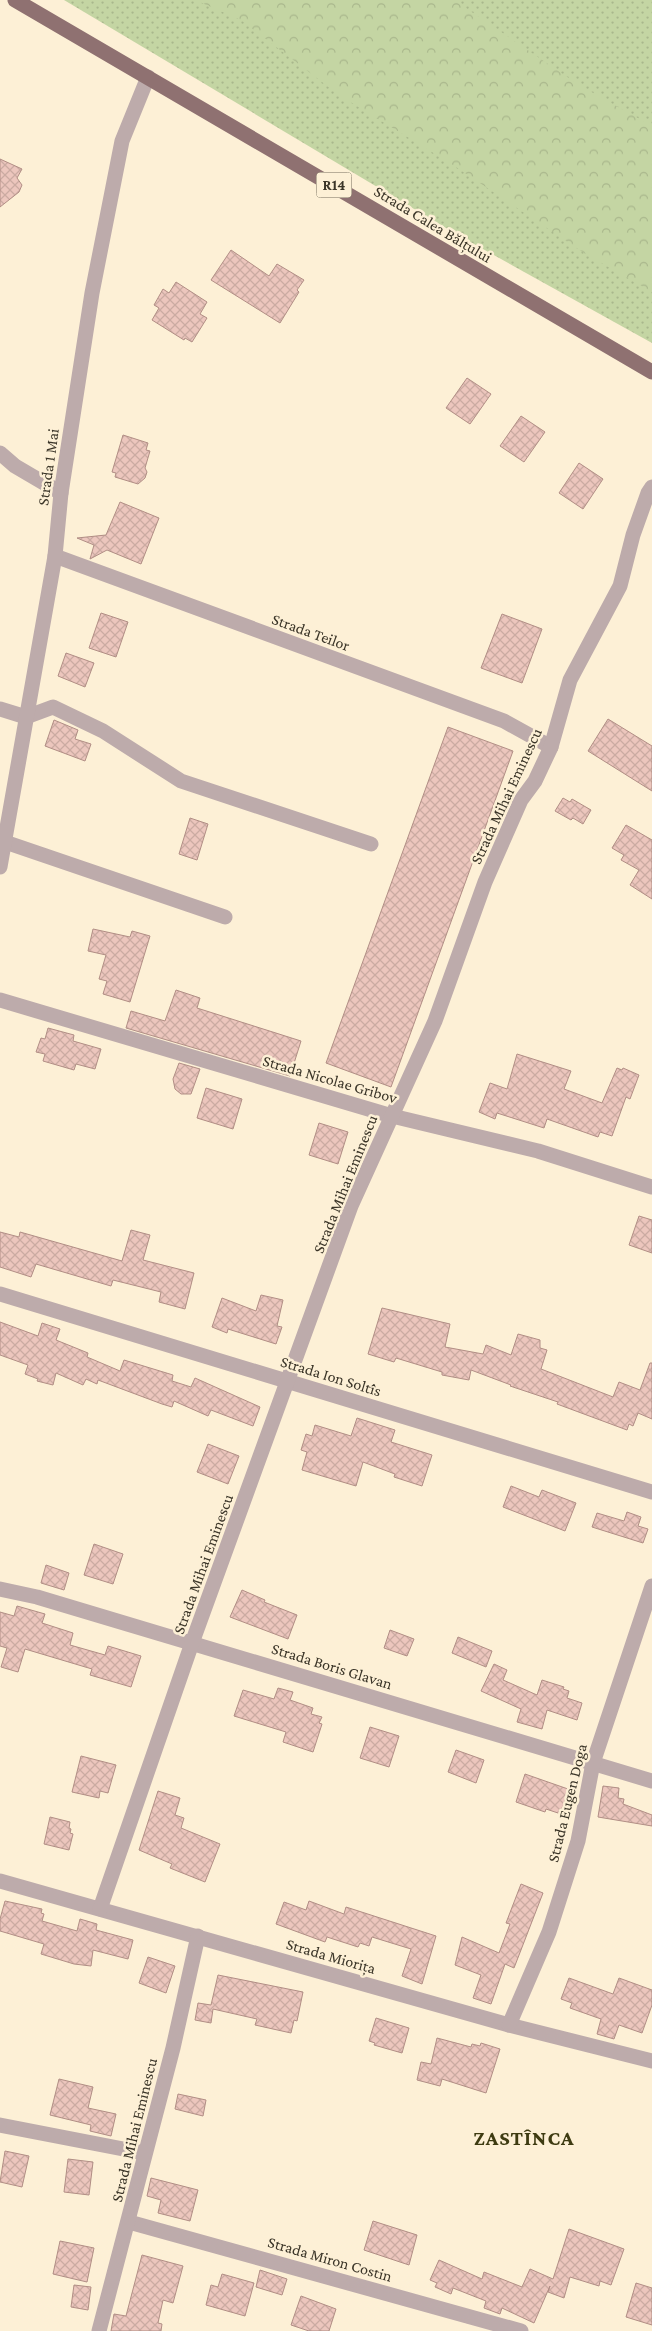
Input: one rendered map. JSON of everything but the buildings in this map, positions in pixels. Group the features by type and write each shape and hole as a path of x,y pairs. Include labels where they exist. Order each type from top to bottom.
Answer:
{"main road":[{"name":"Strada Calea Bălțului","path":"14,0 652,372"}],"street":[{"name":"Strada 1 Mai","path":"0,867 54,556 61,493 92,293 122,141 148,77"},
{"path":"0,453 16,466 61,493"},
{"name":"Strada Mihai Eminescu","path":"100,1908 192,1643 351,1206 435,1021 485,882 521,800 535,780 551,747 570,680 620,586 633,535 648,493 652,487"},
{"name":"Strada Teilor","path":"54,556 504,721 551,747"},
{"path":"0,709 26,717 53,707 103,731 180,781 371,844"},
{"path":"5,842 225,917"},
{"name":"Strada Nicolae Gribov","path":"0,1000 392,1116 538,1151 652,1187"},
{"name":"Strada Ion Soltîs","path":"0,1294 652,1492"},
{"name":"Strada Eugen Doga","path":"510,2025 549,1932 578,1841 593,1763 652,1586"},
{"name":"Strada Boris Glavan","path":"0,1589 37,1597 652,1781"},
{"name":"Strada Miorița","path":"0,1881 510,2025 652,2062"},
{"name":"Strada Mihai Eminescu","path":"99,2331 173,2048 198,1936"},
{"path":"0,2125 144,2153"},
{"name":"Strada Miron Costin","path":"129,2222 522,2331"}],"green space":[{"path":"64,0 652,0 652,343 456,234"},
{"path":"195,0 454,0 579,85 652,126 652,292 584,253 453,165 339,95 241,20"}],"district":[{"name":"ZASTÎNCA","path":"524,2138"}]}
